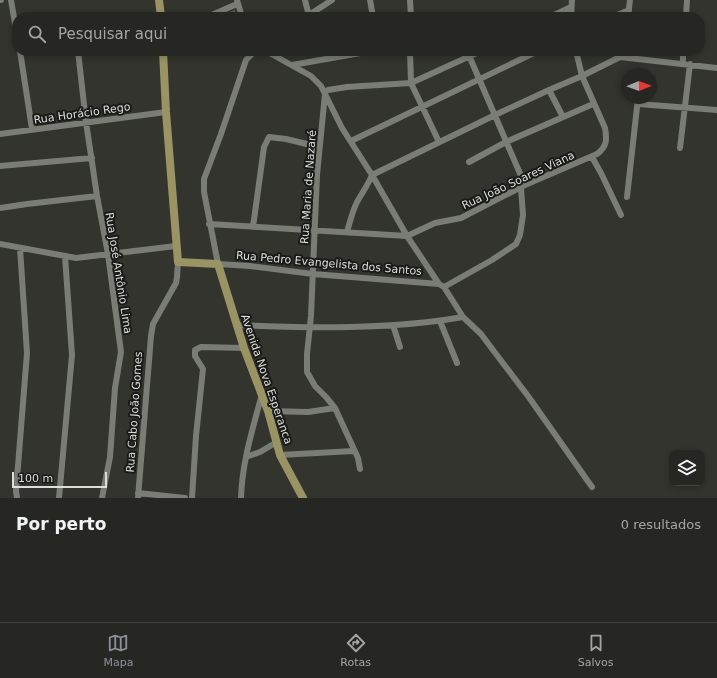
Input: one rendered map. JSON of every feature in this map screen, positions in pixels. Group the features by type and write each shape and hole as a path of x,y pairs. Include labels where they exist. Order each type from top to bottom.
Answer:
{"main road":[{"path":"160,0 161,12"},
{"path":"163,56 166,112 178,262 218,264"},
{"name":"Avenida Nova Esperanca","path":"218,264 236,325 268,412 280,455 303,498"}],"street":[{"path":"11,0 13,12"},
{"path":"305,0 307,12"},
{"path":"314,12 332,0"},
{"path":"370,0 372,12"},
{"path":"410,0 411,12"},
{"path":"628,12 630,0"},
{"path":"686,12 687,0"},
{"path":"217,12 237,2 240,12"},
{"path":"558,12 572,3"},
{"path":"21,56 32,129"},
{"name":"Rua José Antônio Lima","path":"79,56 86,122 97,196 108,254 121,357 114,388 110,457 102,498"},
{"path":"218,264 209,224 204,192 204,179 221,134 246,56"},
{"path":"246,60 250,56"},
{"path":"275,56 318,82 325,92 334,114 372,175 407,236 463,317 481,334 528,396 592,487"},
{"path":"292,66 345,56"},
{"path":"410,56 411,84 439,142"},
{"path":"325,92 328,90 347,87 411,84 464,56"},
{"path":"442,286 492,260 516,244 520,235 523,215 523,186 495,115 469,56"},
{"path":"351,142 528,56"},
{"path":"577,56 582,76 593,104 605,128 606,146 595,155 601,173 621,215"},
{"path":"683,56 683,63"},
{"path":"348,232 353,212 358,201 367,188 372,175 495,115 582,76 620,57 717,68"},
{"path":"680,148 690,64"},
{"path":"549,90 563,117"},
{"name":"Rua Maria de Nazaré","path":"325,92 319,147 307,372 315,386 335,408 358,458 360,469"},
{"path":"657,103 717,110"},
{"path":"469,162 506,142 593,104"},
{"path":"627,197 638,104"},
{"name":"Rua Horácio Rego","path":"0,134 166,112"},
{"path":"253,227 264,147 269,137 319,147"},
{"name":"Rua João Soares Viana","path":"209,224 407,236 435,223 461,218 523,186 595,155"},
{"path":"0,166 92,158"},
{"path":"0,208 97,196"},
{"path":"0,244 80,258 176,246"},
{"path":"16,498 27,353 20,248"},
{"path":"58,498 72,355 65,256"},
{"name":"Rua Cabo João Gomes","path":"138,495 153,324 176,283 178,277 178,262"},
{"name":"Rua Pedro Evangelista dos Santos","path":"218,264 442,286"},
{"path":"236,325 310,328 393,325 440,321 463,317"},
{"path":"440,321 457,363"},
{"path":"393,325 400,347"},
{"path":"192,498 196,436 203,367 195,356 195,353 197,348 244,348"},
{"path":"241,498 246,457 262,394"},
{"path":"268,412 308,412 335,408"},
{"path":"246,457 260,452 277,442"},
{"path":"280,455 354,451"},
{"path":"138,495 185,498"}]}
